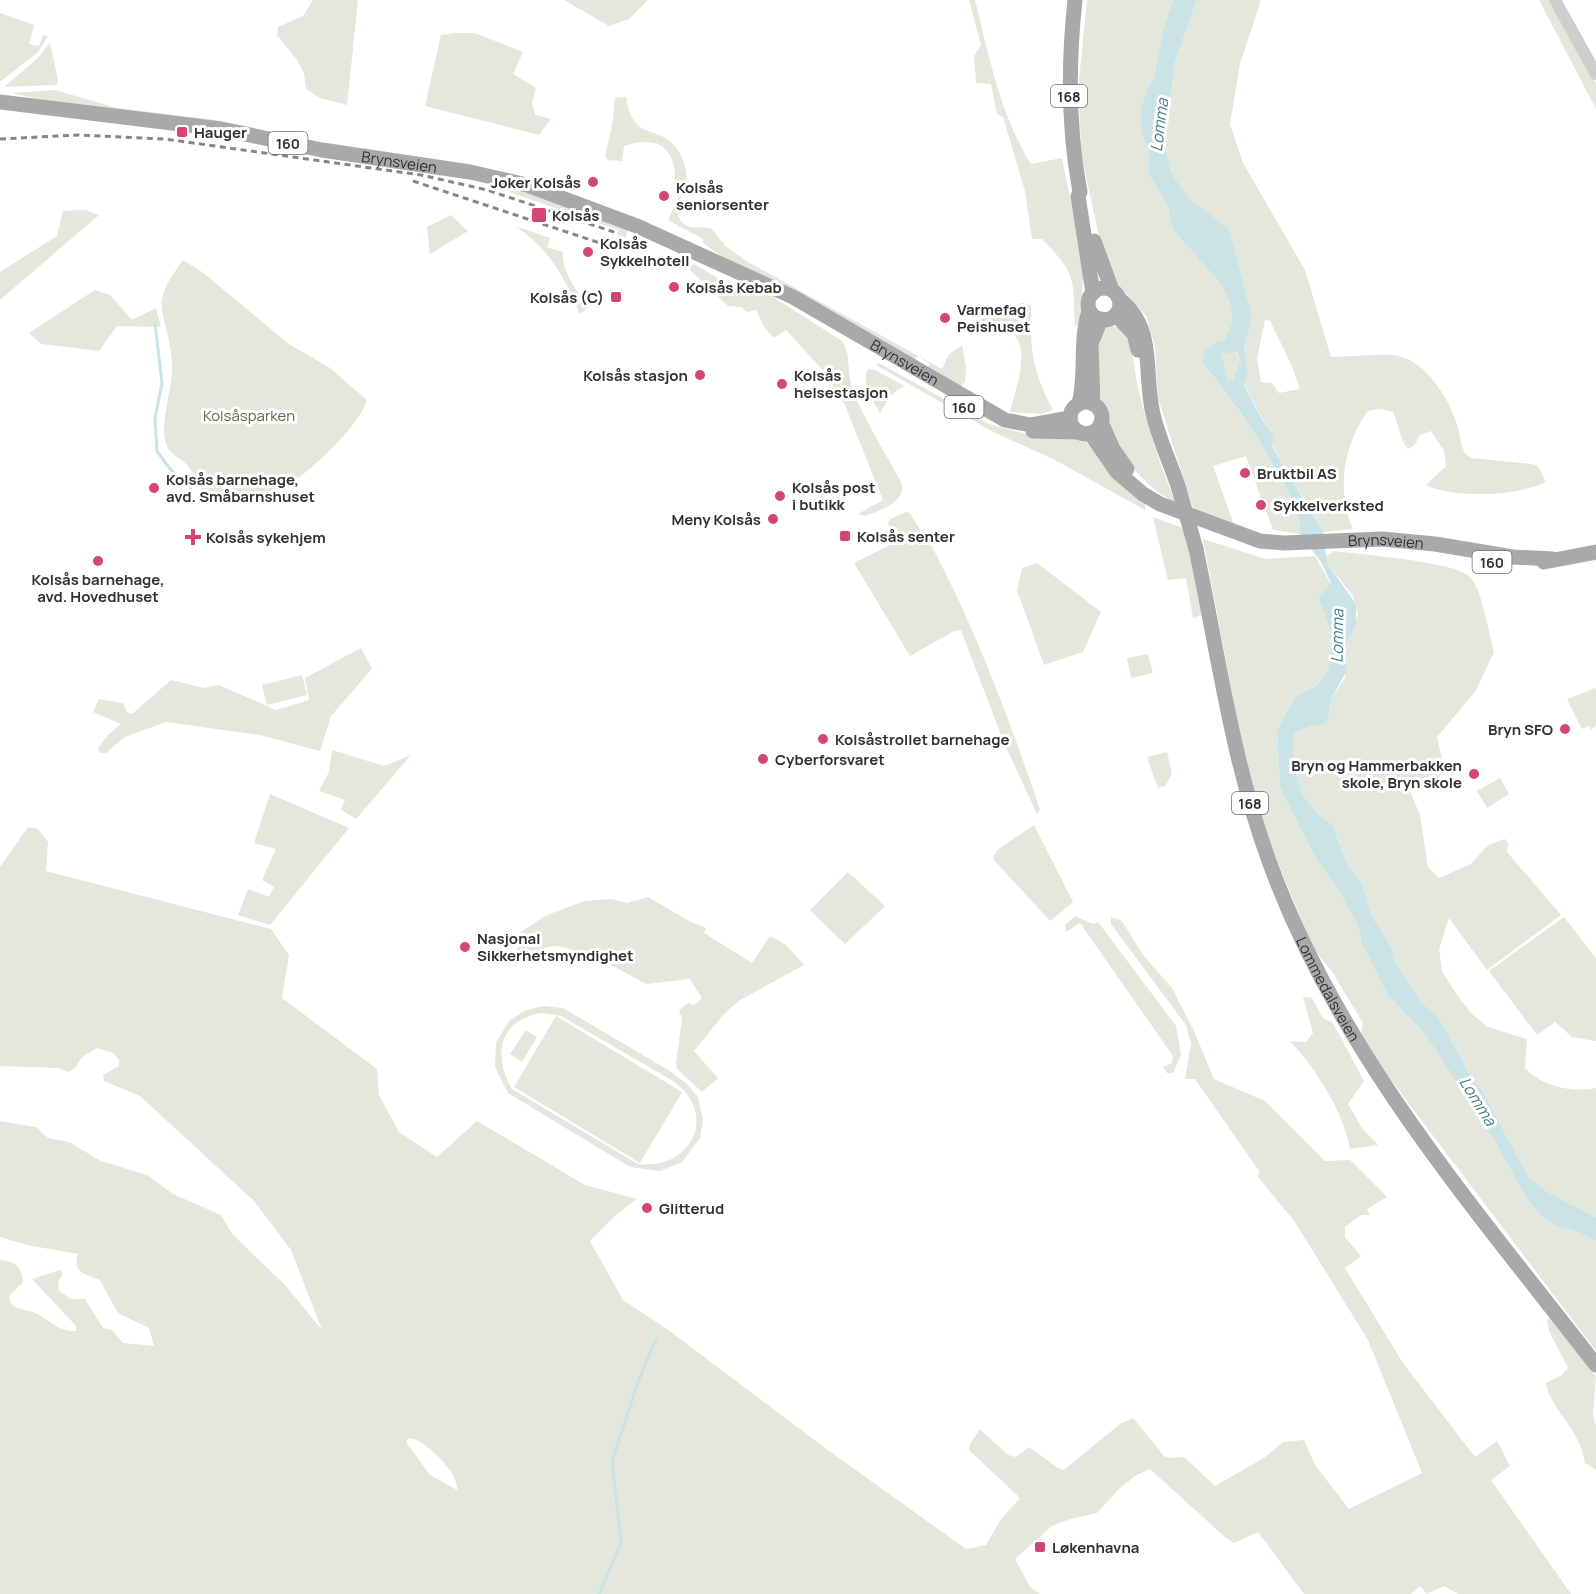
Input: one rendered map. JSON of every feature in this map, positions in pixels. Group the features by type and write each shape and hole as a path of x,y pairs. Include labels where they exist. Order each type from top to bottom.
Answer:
{"main road":[{"name":"168","path":"1075,0 1069,109 1080,192 1083,195 1093,237 1116,294 1133,310 1143,330 1152,408"},
{"name":"Brynsveien","path":"0,102 80,114 222,129 322,150 470,172 517,183 637,226 832,318 1005,420 1031,425 1070,418"},
{"name":"168","path":"1080,192 1077,196 1093,292 1089,300 1102,315 1130,328 1136,339 1144,392 1152,408"},
{"path":"1093,292 1100,288 1116,294"},
{"name":"Brynsveien","path":"779,293 878,357 984,418 1035,431 1085,433"},
{"name":"168","path":"1086,404 1082,342 1116,294"},
{"path":"1070,418 1086,404"},
{"name":"160","path":"1086,404 1099,409 1101,422 1113,449 1125,467 1175,509"},
{"name":"Lommedalsveien","path":"1152,408 1196,549 1236,744 1258,830 1297,929 1329,997 1354,1040 1413,1126 1596,1365"},
{"name":"160","path":"1070,418 1072,426 1085,433 1130,485 1160,504 1175,509"},
{"path":"1085,433 1095,431 1101,422"},
{"name":"Brynsveien","path":"1175,509 1243,536 1278,543 1382,539 1433,545 1498,564 1527,565 1596,552"}],"street":[{"path":"1555,0 1596,74"}],"green space":[{"path":"313,0 358,0 347,105 320,98 306,89 304,73 297,60 277,35 278,27 303,16"},
{"path":"564,0 648,0 629,19 609,26"},
{"path":"969,0 975,0 1003,105 1031,164 1062,158 1084,266 1080,322 1075,327 1071,278 1062,261 1042,239 1032,239 1025,191 1003,117 997,114 991,84 976,83 974,56 981,45"},
{"path":"1087,0 1173,0 1163,29 1154,78 1148,86 1142,134 1149,152 1149,175 1168,207 1173,230 1222,285 1231,306 1232,322 1225,340 1203,364 1246,421 1278,472 1299,518 1300,534 1273,530 1246,456 1213,466 1235,528 1195,514 1158,398 1155,347 1146,316 1118,285 1099,237 1082,157 1078,90"},
{"path":"1197,0 1261,0 1240,64 1230,124 1243,163 1305,270 1331,357 1393,355 1413,362 1431,377 1450,406 1464,452 1471,458 1538,466 1546,482 1519,490 1486,494 1453,492 1426,485 1446,466 1444,451 1431,431 1420,435 1414,446 1408,449 1403,442 1393,412 1380,409 1368,411 1353,438 1345,468 1345,499 1353,529 1323,532 1272,445 1264,422 1244,384 1248,375 1244,348 1250,328 1248,300 1229,229 1188,199 1171,172 1159,127 1170,102 1175,61","holes":["1265,320 1270,321 1291,364 1300,389 1279,393 1272,383 1261,382 1257,359"]},
{"path":"1539,0 1550,0 1591,72 1596,83 1596,109"},
{"path":"0,13 34,25 29,44 39,46 43,35 48,36 38,52 0,82"},
{"path":"475,33 523,52 513,74 536,88 532,103 535,115 551,119 539,135 425,106 441,35"},
{"path":"50,43 58,80 56,85 4,87 38,58"},
{"path":"55,90 117,108 215,120 255,128 42,100 12,93"},
{"path":"626,97 634,121 646,130 668,139 678,149 686,177 678,209 680,220 684,224 711,228 725,246 748,262 942,369 949,354 962,345 966,367 965,382 959,387 926,369 930,364 918,356 913,363 725,259 703,243 703,239 668,220 683,188 675,181 672,160 668,152 655,143 646,142 624,146 622,161 608,160 605,156 612,126 615,98"},
{"path":"511,186 628,230 625,239 617,234 619,230 509,192"},
{"path":"85,210 99,215 0,300 0,272 57,236 63,211"},
{"path":"451,215 468,231 430,254 427,227"},
{"path":"515,226 550,238 547,247 563,252 567,274 589,307 580,314 555,265 538,245"},
{"name":"Kolsåsparken","path":"183,260 202,272 289,344 330,368 367,400 354,423 330,450 302,475 274,493 246,499 211,499 202,490 188,466 170,451 166,444 164,425 172,362 162,300 165,290"},
{"path":"694,264 748,296 751,289 770,295 842,341 847,352 850,378 858,403 902,484 902,491 895,501 866,516 858,514 883,500 844,403 827,375 786,330 774,338 765,328 756,310 747,312 741,307 728,306 688,268"},
{"path":"95,290 110,295 132,320 156,308 161,327 117,326 99,351 41,344 29,333"},
{"path":"1022,303 1031,305 1034,359 1041,383 1053,410 1042,414 1010,412 1021,366 1019,344 1014,334 1001,325 989,322 979,326 983,315 989,308 1005,308"},
{"path":"1109,325 1123,329 1127,337 1146,420 1176,503 1160,494 1134,469 1115,439 1108,422 1099,387 1096,359 1104,327"},
{"path":"1235,351 1241,361 1235,381 1228,381 1220,353"},
{"path":"879,363 989,424 1023,433 1077,438 1086,442 1145,504 1145,510 1053,459 993,432 876,365"},
{"path":"868,369 875,370 904,386 891,395 880,413 867,386"},
{"path":"906,512 910,513 920,530 923,530 973,632 1028,773 1040,809 1037,814 1004,743 961,630 954,631 910,656 854,563 896,542 888,523 890,519"},
{"path":"1153,517 1185,529 1200,599 1201,615 1193,618 1186,578 1168,580"},
{"path":"1203,539 1266,559 1315,556 1331,584 1318,598 1331,632 1329,669 1316,686 1295,697 1277,730 1280,788 1315,857 1339,891 1358,926 1362,944 1387,994 1425,1034 1494,1140 1528,1201 1543,1217 1557,1226 1578,1232 1596,1241 1596,1351 1360,1039 1363,1023 1333,973 1313,948 1269,841 1243,750"},
{"path":"1335,551 1406,559 1461,571 1470,577 1478,591 1494,652 1475,692 1437,737 1445,773 1410,791 1420,815 1428,867 1439,878 1471,864 1488,845 1505,839 1508,843 1507,852 1561,915 1487,970 1449,918 1439,949 1442,971 1470,1012 1488,1027 1527,1039 1525,1068 1532,1074 1548,1084 1567,1089 1596,1088 1596,1217 1549,1193 1529,1178 1484,1094 1470,1075 1439,1018 1421,1002 1396,964 1392,948 1370,916 1362,884 1348,866 1332,824 1316,813 1301,792 1293,763 1293,732 1328,720 1332,697 1345,678 1345,647 1358,614 1353,596 1327,563 1326,556"},
{"path":"1037,563 1101,612 1083,652 1044,665 1017,590 1022,568"},
{"path":"361,648 372,669 331,716 320,751 260,735 166,722 125,737 106,753 100,753 98,749 106,737 121,724 93,712 99,699 123,703 127,712 132,714 171,680 203,688 219,685 276,710 309,700 305,678"},
{"path":"1148,654 1153,673 1131,678 1127,658"},
{"path":"302,675 307,695 267,705 262,685"},
{"path":"1596,688 1596,726 1591,730 1589,726 1582,729 1567,699"},
{"path":"332,750 384,766 411,755 356,819 341,810 345,800 319,791 329,772"},
{"path":"1167,752 1172,774 1165,786 1158,788 1147,757"},
{"path":"1500,778 1509,794 1487,808 1477,791"},
{"path":"270,794 349,828 270,925 238,915 248,889 269,897 274,887 262,880 276,849 254,843"},
{"path":"1034,825 1073,902 1050,921 993,859 997,850"},
{"path":"28,827 38,829 48,842 46,871 271,929 289,955 282,998 377,1069 379,1095 399,1132 437,1157 477,1121 585,1185 637,1199 617,1214 590,1241 623,1300 667,1329 825,1448 966,1549 986,1545 1001,1519 1020,1498 969,1450 970,1444 980,1429 1008,1455 1016,1457 1029,1447 1064,1470 1120,1424 1133,1418 1164,1456 1184,1457 1215,1486 1264,1458 1283,1442 1304,1440 1315,1465 1349,1509 1422,1473 1368,1340 1295,1222 1258,1177 1259,1171 1195,1079 1185,1079 1191,1044 1186,1025 1111,924 1111,917 1121,920 1144,956 1172,988 1194,1031 1214,1079 1265,1101 1325,1161 1350,1160 1387,1197 1367,1209 1370,1215 1361,1215 1345,1227 1345,1237 1361,1256 1345,1268 1403,1363 1475,1457 1497,1441 1510,1466 1491,1480 1571,1594 1458,1594 1444,1586 1427,1594 1420,1586 1411,1594 1304,1594 1258,1532 1234,1543 1150,1469 1135,1476 1120,1488 1097,1513 1052,1526 1015,1559 1030,1587 1040,1594 0,1594 0,1260 13,1263 21,1272 23,1282 9,1296 14,1306 34,1312 60,1328 76,1331 76,1326 32,1279 60,1270 63,1274 58,1282 59,1291 71,1299 85,1299 103,1328 112,1330 123,1343 154,1346 149,1328 118,1313 99,1279 84,1274 78,1268 78,1254 27,1245 0,1237 0,1121 36,1127 48,1138 69,1142 101,1161 147,1175 173,1194 221,1215 232,1234 286,1286 322,1330 291,1250 254,1201 140,1096 104,1081 103,1075 119,1066 119,1060 113,1053 97,1048 82,1057 75,1068 68,1072 58,1068 0,1066 0,867","holes":["409,1438 432,1450 440,1458 453,1475 457,1490 430,1475 406,1442"]},
{"path":"848,872 885,906 845,944 810,910"},
{"path":"648,897 706,928 704,933 752,963 770,936 786,945 804,965 740,1000 724,1014 694,1051 718,1078 702,1092 677,1069 676,1063 682,1019 679,1010 688,1003 694,1005 702,998 690,979 646,984 600,959 559,946 547,947 533,955 526,963 517,957 518,934 545,916 584,901 612,899 627,903"},
{"path":"1075,916 1093,924 1098,922 1176,1026 1181,1055 1173,1073 1167,1073 1163,1067 1172,1063 1173,1056 1080,923 1066,932 1065,925"},
{"path":"1564,917 1596,958 1596,1041 1572,1037 1555,1022 1537,1035 1489,971"},
{"path":"1303,997 1312,998 1323,1018 1333,1023 1364,1081 1348,1104 1362,1128 1378,1145 1350,1149 1347,1135 1328,1092 1290,1041 1306,1042 1313,1033"},
{"path":"542,1006 563,1008 670,1071 688,1085 698,1097 703,1120 700,1138 682,1162 660,1171 630,1167 508,1093 495,1067 496,1043 509,1021 524,1011","holes":["541,1013 561,1016 673,1081 687,1094 695,1108 696,1123 693,1137 685,1149 673,1158 657,1164 638,1164 512,1089 502,1064 501,1052 508,1032 516,1023 527,1017"]},
{"path":"556,1016 682,1092 640,1163 514,1087"},
{"path":"526,1030 537,1037 522,1062 510,1054"},
{"path":"1551,1318 1596,1376 1593,1414 1596,1427 1596,1470 1585,1463 1578,1440 1553,1402 1546,1383 1562,1375 1568,1368 1549,1331 1547,1320"}],"water":[{"name":"Lomma","path":"1173,0 1197,0 1175,61 1170,102 1159,127 1171,172 1188,198 1229,229 1251,312 1250,328 1244,348 1248,375 1244,385 1266,427 1274,435 1272,446 1323,532 1327,563 1356,604 1356,624 1345,647 1346,672 1332,697 1328,720 1321,725 1313,725 1293,733 1293,763 1301,792 1316,813 1332,824 1348,866 1362,884 1371,916 1392,948 1396,964 1421,1002 1439,1018 1470,1075 1484,1094 1529,1178 1549,1193 1596,1217 1596,1241 1578,1232 1557,1226 1543,1217 1528,1201 1494,1140 1425,1034 1387,994 1362,944 1358,926 1339,891 1315,857 1280,788 1277,730 1295,697 1316,686 1329,669 1331,632 1318,598 1331,583 1321,562 1300,534 1299,518 1291,497 1263,446 1203,364 1204,352 1218,341 1225,340 1232,322 1231,306 1222,285 1173,230 1168,207 1149,175 1149,152 1142,134 1141,110 1148,86 1154,78 1163,29","holes":["1225,351 1228,354 1236,351 1241,361 1234,376 1235,381 1228,381 1221,353"]}],"waterway":[{"path":"155,324 162,383 155,418 157,451 170,469 191,488"},
{"path":"599,1594 621,1543 612,1461 638,1382 656,1339"}],"railway":[{"path":"0,139 78,135 165,139 421,175 487,190 617,233"},
{"path":"413,181 612,247"}],"place":[{"name":"Hauger","path":"182,132"},
{"name":"Joker Kolsås","path":"593,182"},
{"name":"Kolsås seniorsenter","path":"664,196"},
{"name":"Kolsås","path":"539,215"},
{"name":"Kolsås Sykkelhotell","path":"588,252"},
{"name":"Kolsås Kebab","path":"674,287"},
{"name":"Kolsås (C)","path":"616,297"},
{"name":"Varmefag Peishuset","path":"945,318"},
{"name":"Kolsås stasjon","path":"700,375"},
{"name":"Kolsås helsestasjon","path":"782,384"},
{"name":"Bruktbil AS","path":"1245,473"},
{"name":"Kolsås barnehage, avd. Småbarnshuset","path":"154,488"},
{"name":"Kolsås post i butikk","path":"780,496"},
{"name":"Sykkelverksted","path":"1261,505"},
{"name":"Meny Kolsås","path":"773,519"},
{"name":"Kolsås senter","path":"845,536"},
{"name":"Kolsås sykehjem","path":"193,537"},
{"name":"Kolsås barnehage, avd. Hovedhuset","path":"98,561"},
{"name":"Bryn SFO","path":"1565,729"},
{"name":"Kolsåstrollet barnehage","path":"823,739"},
{"name":"Cyberforsvaret","path":"763,759"},
{"name":"Bryn og Hammerbakken skole, Bryn skole","path":"1474,774"},
{"name":"Nasjonal Sikkerhetsmyndighet","path":"465,947"},
{"name":"Glitterud","path":"647,1208"},
{"name":"Løkenhavna","path":"1040,1547"}]}
